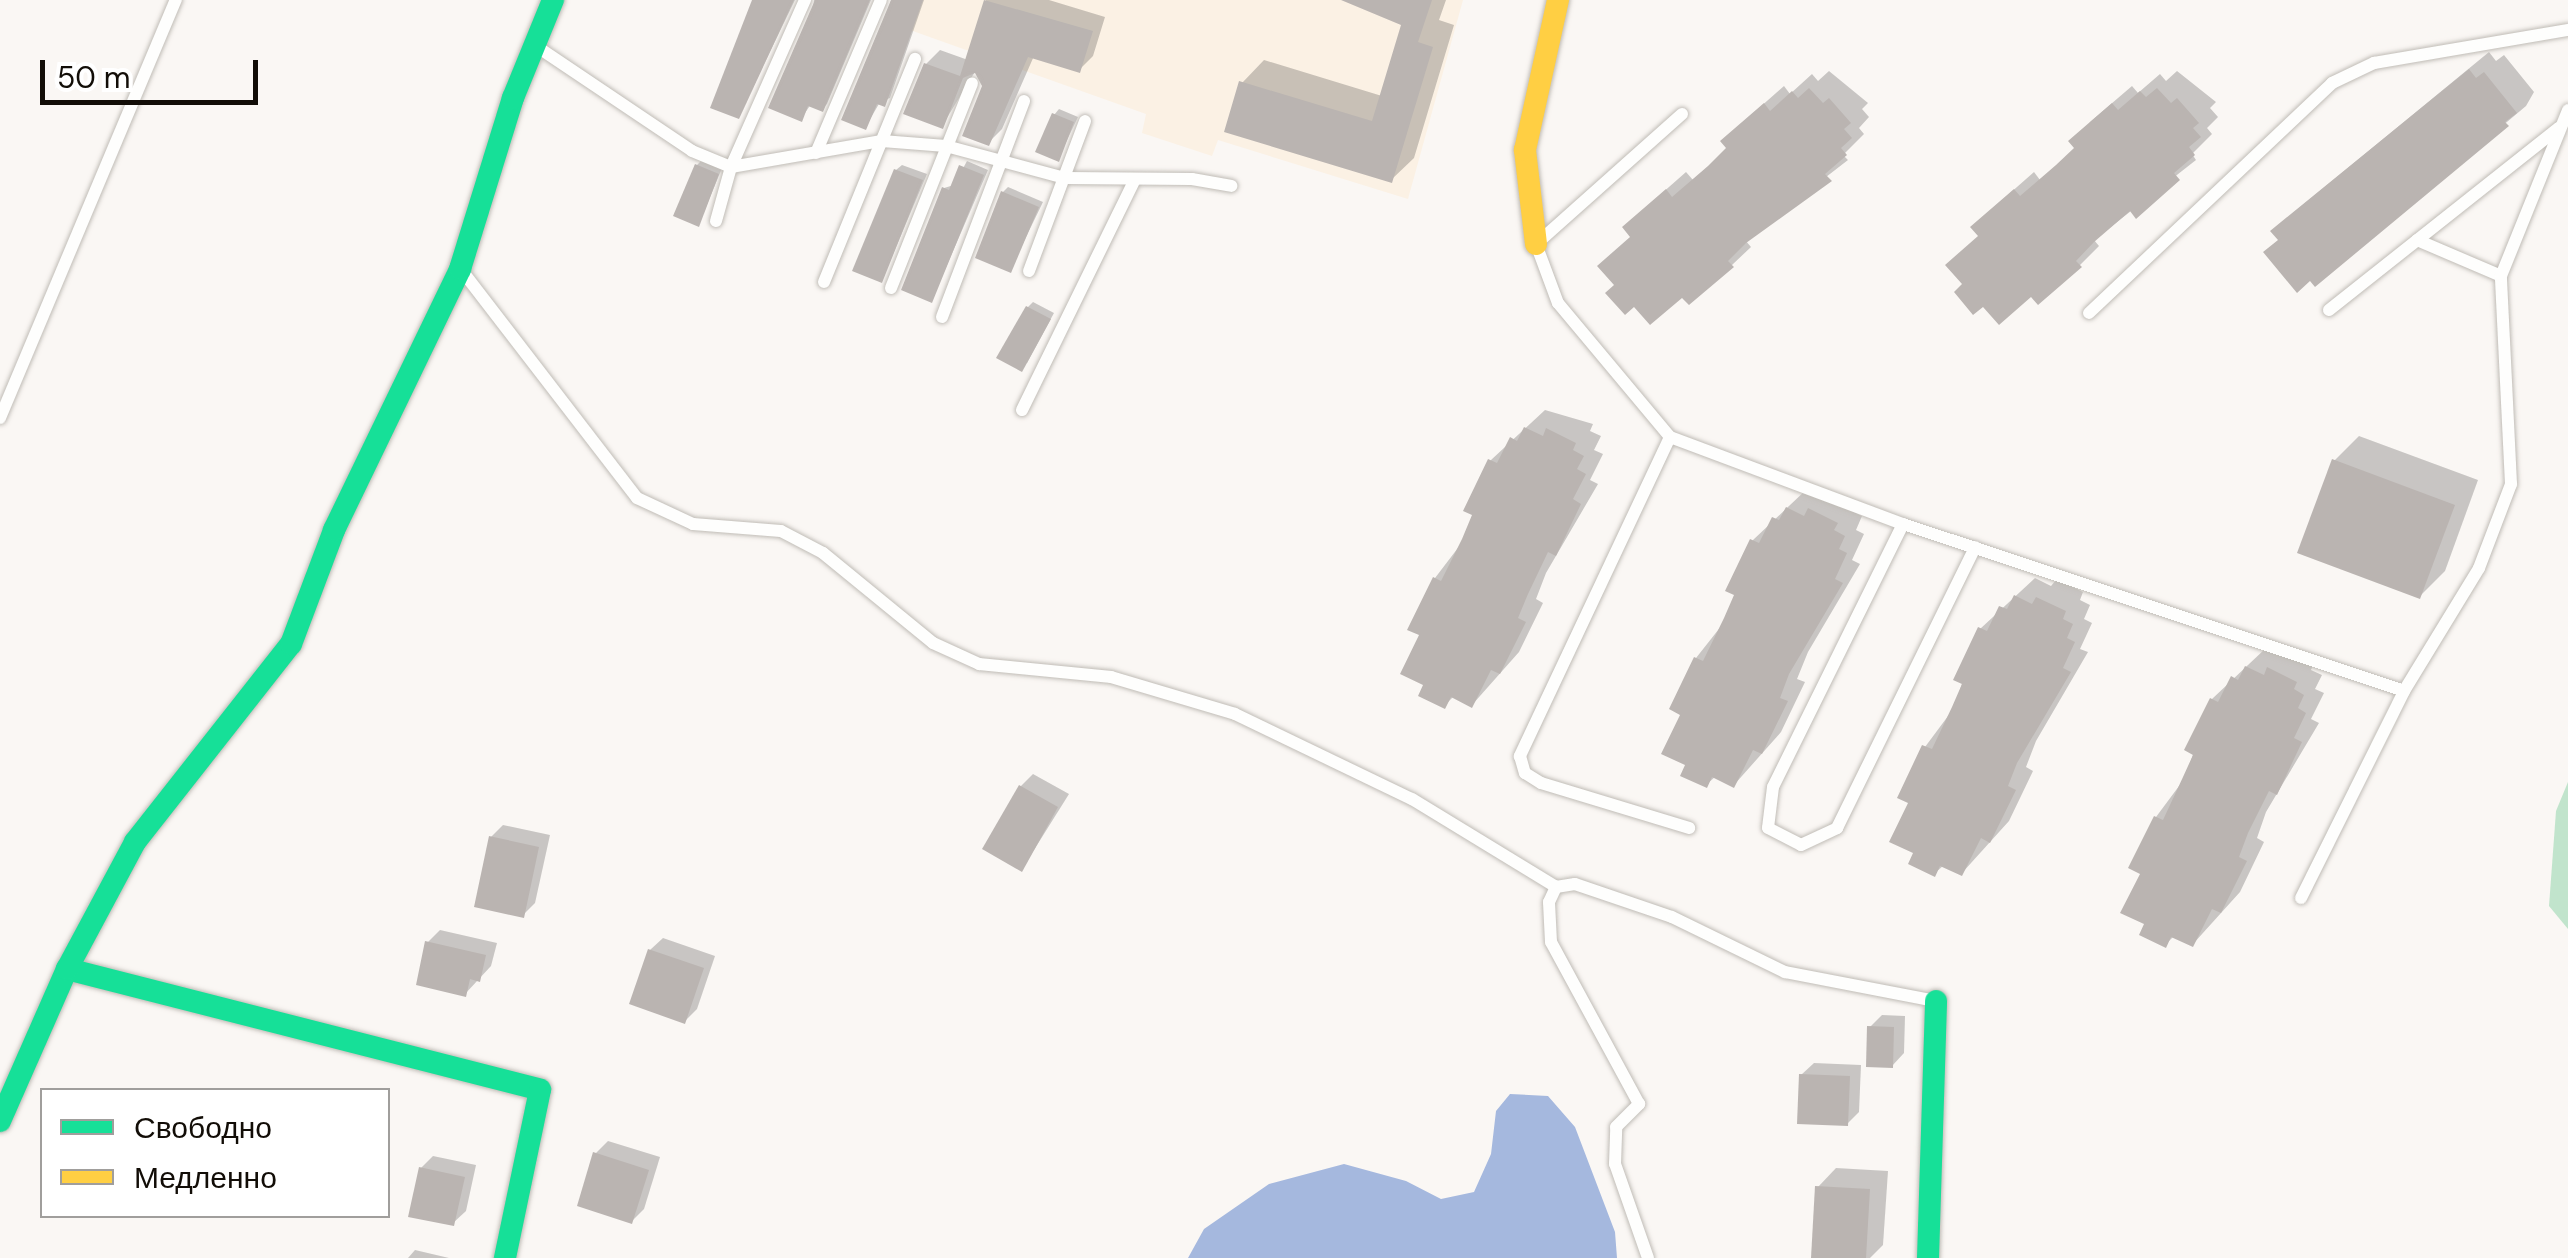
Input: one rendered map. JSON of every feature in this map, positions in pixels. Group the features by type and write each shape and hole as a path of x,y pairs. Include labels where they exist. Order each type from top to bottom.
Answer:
{"street":[{"path":"0,1121 67,970 135,842 291,644 334,530 460,269 532,44 553,0"},
{"path":"1536,244 1525,150 1558,0"},
{"path":"67,970 540,1090 505,1258"},
{"path":"1928,1258 1936,1000"}],"lane":[{"path":"0,418 176,0"},
{"path":"716,221 732,168 804,0"},
{"path":"816,152 881,0"},
{"path":"2089,313 2332,82 2374,63 2568,30"},
{"path":"532,44 692,151 732,168 882,141 946,146 1064,178 1135,178 1231,186"},
{"path":"824,282 915,59"},
{"path":"890,288 972,82"},
{"path":"942,318 1024,102"},
{"path":"2301,898 2404,691 2479,568 2511,484 2501,276 2568,110"},
{"path":"1682,114 1536,244 1558,303 1670,437 1904,524 2404,691"},
{"path":"1030,271 1086,121"},
{"path":"2329,310 2560,126"},
{"path":"1022,410 1135,178"},
{"path":"2417,240 2501,276"},
{"path":"460,269 638,498 693,524 781,530 823,553 932,643 979,664 1111,677 1236,714 1412,799 1556,887 1575,884 1672,917 1785,972 1936,1000"},
{"path":"1670,437 1520,756 1525,773 1541,784 1689,828"},
{"path":"1904,524 1773,787 1768,828 1801,845 1837,828 1975,547"},
{"path":"1556,887 1549,902 1551,942 1639,1104 1616,1127 1615,1164 1648,1258"}],"shaded area":[{"path":"923,0 1463,0 1408,199 1218,140 1212,156 1142,133 1146,114 910,30"}],"green space":[{"path":"2568,782 2568,929 2549,906 2556,811"}],"water":[{"path":"1510,1094 1548,1096 1575,1127 1615,1232 1617,1258 1188,1258 1204,1229 1269,1184 1344,1164 1406,1181 1441,1199 1474,1192 1491,1154 1496,1111"}],"building":[{"path":"752,0 794,0 739,119 710,108"},
{"path":"815,0 870,0 823,112 808,106 802,122 768,108"},
{"path":"891,0 923,0 885,107 877,104 866,130 841,120"},
{"path":"984,0 1093,31 1080,73 1028,57 989,146 962,136 982,86 975,73 963,78 943,129 903,114 924,63 960,76"},
{"path":"1341,0 1432,0 1418,42 1433,47 1392,183 1224,132 1239,81 1372,121 1401,25"},
{"path":"2469,69 2476,78 2484,72 2517,113 2505,122 2509,126 2315,287 2310,281 2297,293 2263,252 2278,240 2270,231"},
{"path":"1809,88 1823,103 1829,98 1851,123 1844,129 1852,138 1841,148 1847,155 1825,174 1832,181 1746,243 1728,261 1734,267 1689,305 1682,298 1650,325 1634,307 1625,315 1605,293 1614,285 1597,266 1630,237 1622,227 1666,189 1672,197 1708,166 1726,148 1720,141 1764,103 1770,111 1792,91 1798,98"},
{"path":"2157,88 2171,103 2177,98 2199,123 2193,128 2201,137 2189,147 2195,155 2174,173 2180,180 2136,219 2130,211 2094,242 2076,261 2082,267 2038,305 2031,297 1999,325 1983,307 1973,315 1954,292 1962,284 1945,265 1978,236 1970,227 2014,189 2020,196 2056,165 2074,148 2068,141 2112,103 2118,110 2140,91 2146,97"},
{"path":"1052,113 1074,122 1059,162 1035,152"},
{"path":"695,164 719,174 699,227 673,216"},
{"path":"959,165 984,175 932,303 901,290 942,187 949,190"},
{"path":"894,169 923,180 882,283 852,271"},
{"path":"1001,191 1039,207 1011,273 975,258"},
{"path":"1026,306 1051,319 1022,372 996,358"},
{"path":"1524,427 1543,436 1546,428 1576,443 1573,450 1584,456 1577,469 1586,474 1573,499 1581,504 1556,556 1548,552 1518,618 1526,622 1500,674 1491,670 1472,708 1451,697 1445,709 1418,696 1423,685 1400,674 1419,635 1407,630 1433,577 1441,581 1462,539 1472,515 1463,511 1488,459 1497,463 1510,437 1517,441"},
{"path":"2332,459 2455,505 2420,599 2297,553"},
{"path":"1786,507 1804,516 1808,508 1838,523 1834,530 1845,536 1839,549 1847,553 1835,579 1843,583 1789,674 1780,698 1788,701 1762,754 1753,750 1734,788 1712,777 1707,788 1680,776 1685,765 1661,754 1680,715 1669,709 1694,657 1703,661 1724,618 1734,595 1725,591 1750,539 1759,543 1772,517 1779,520"},
{"path":"2014,595 2032,604 2036,597 2066,611 2063,619 2073,624 2067,638 2075,642 2063,668 2071,672 2017,763 2008,786 2016,790 1990,843 1981,838 1962,876 1940,866 1935,877 1908,864 1913,853 1889,842 1908,803 1897,798 1922,745 1932,749 1952,707 1962,684 1953,680 1978,627 1987,631 1999,606 2007,609"},
{"path":"2245,666 2264,675 2267,667 2297,682 2294,689 2304,695 2298,708 2306,713 2294,738 2302,742 2277,795 2269,791 2248,833 2239,857 2247,861 2221,913 2212,909 2193,947 2171,937 2166,948 2139,935 2144,924 2120,913 2140,874 2128,868 2154,816 2163,820 2193,755 2184,750 2210,698 2218,702 2231,676 2238,680"},
{"path":"1019,785 1058,807 1022,872 982,849"},
{"path":"489,836 539,847 524,918 474,907"},
{"path":"425,941 486,955 480,982 470,979 466,997 416,985"},
{"path":"648,949 704,968 685,1024 629,1004"},
{"path":"1867,1026 1894,1027 1893,1068 1866,1067"},
{"path":"1799,1074 1850,1076 1848,1126 1797,1124"},
{"path":"593,1152 649,1170 632,1224 577,1206"},
{"path":"419,1167 465,1177 454,1226 408,1217"},
{"path":"1815,1186 1870,1189 1866,1258 1811,1258"}],"traffic: fast":[{"path":"0,1121 67,969 135,842 291,644 334,530 460,269 513,98 553,0"},
{"path":"67,969 540,1090 505,1258"},
{"path":"1928,1258 1936,1001"}],"traffic: slow":[{"path":"1536,244 1525,150 1558,0"}]}
